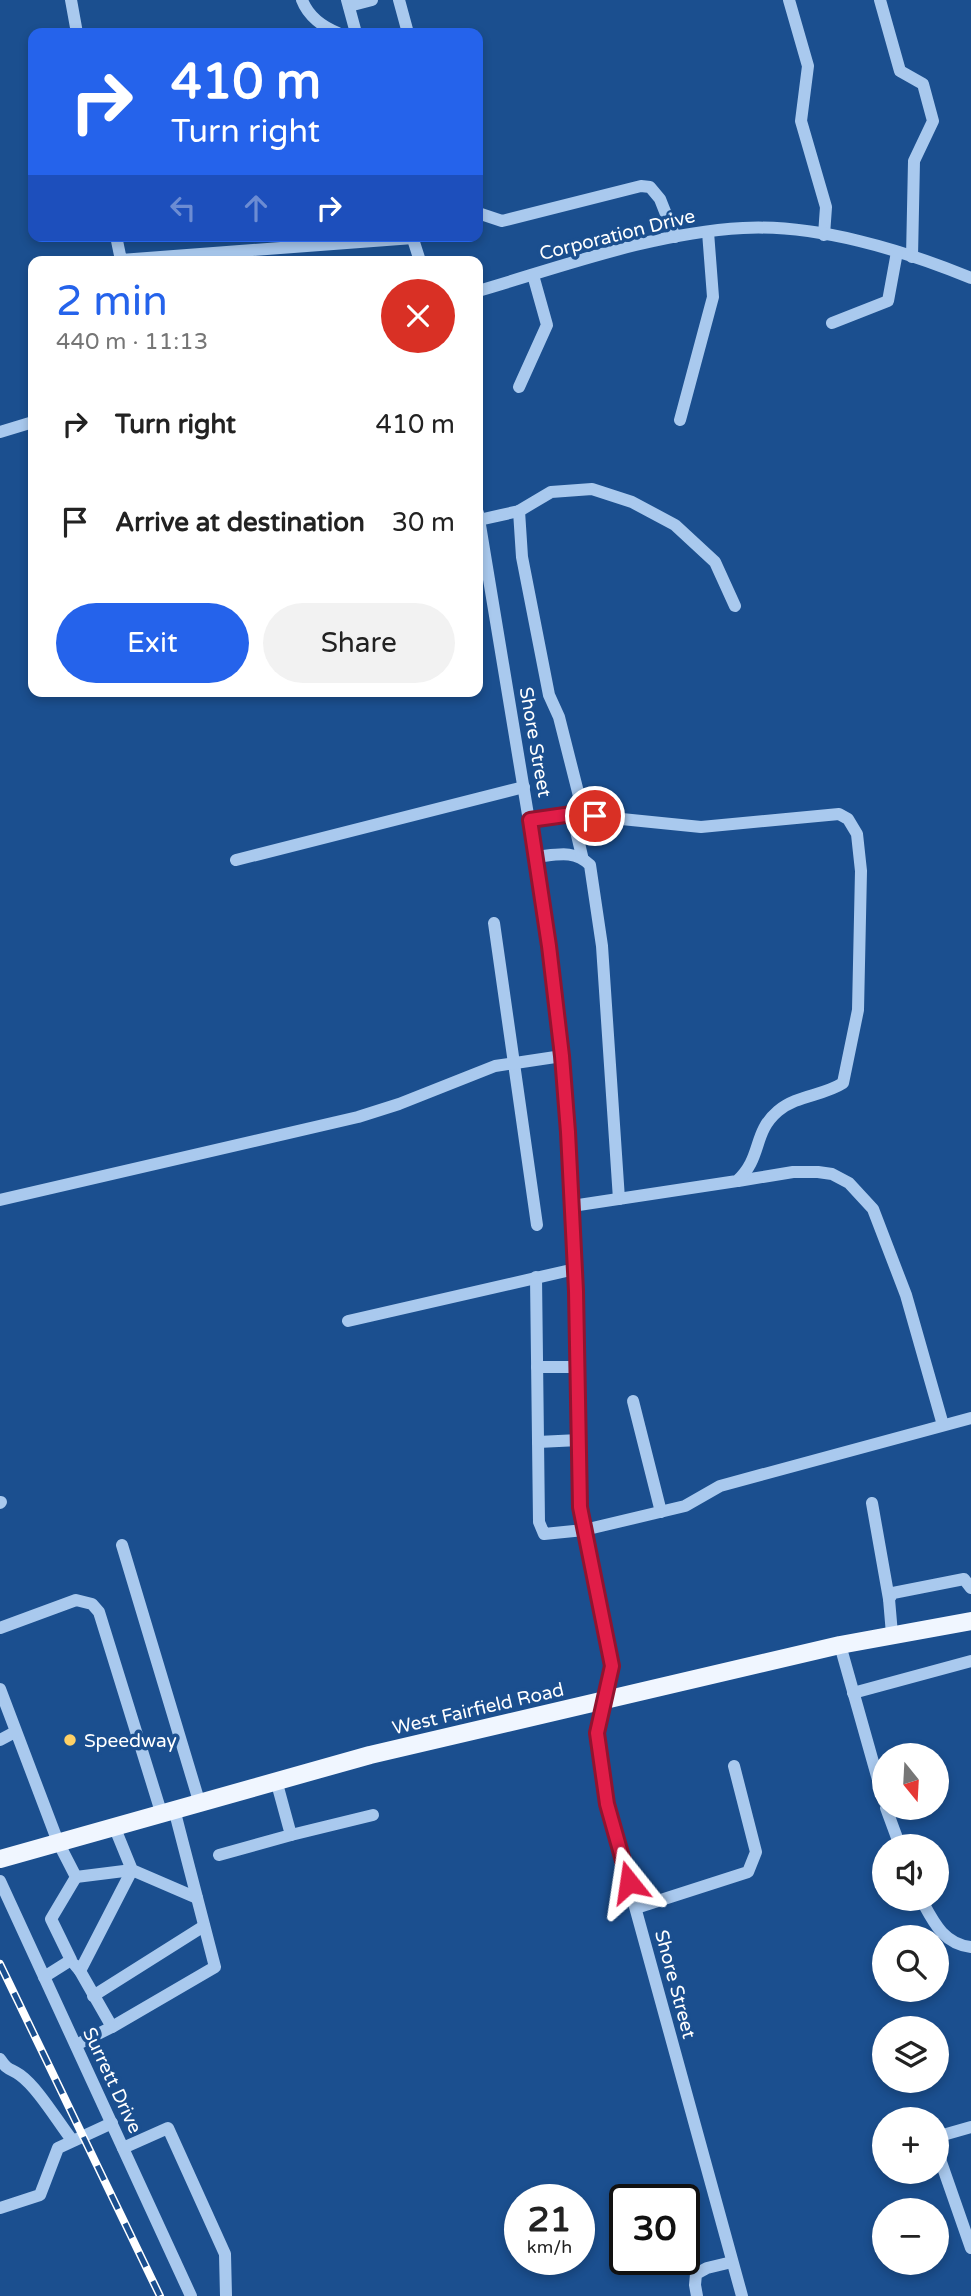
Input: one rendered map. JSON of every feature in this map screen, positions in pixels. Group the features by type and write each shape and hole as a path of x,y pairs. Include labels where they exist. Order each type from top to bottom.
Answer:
{"main road":[{"name":"West Fairfield Road","path":"0,1859 370,1755 840,1645 971,1621"}],"street":[{"path":"71,0 76,28"},
{"path":"303,0 304,6 326,28"},
{"path":"355,28 348,3 372,0"},
{"path":"399,0 407,28"},
{"path":"789,0 808,66 801,121 826,207 824,235"},
{"path":"880,0 900,71 923,84 933,121 914,161 912,257"},
{"path":"483,215 502,221 641,186 650,187 660,199 675,237"},
{"name":"Corporation Drive","path":"483,290 675,237 745,228 781,229 824,235 897,252 971,278"},
{"path":"680,420 713,297 708,232"},
{"path":"172,256 350,242"},
{"path":"832,323 888,301 897,252"},
{"path":"519,387 547,324 533,275"},
{"path":"0,432 28,424"},
{"path":"483,516 519,510 551,492 592,489 632,502 675,525 715,562 735,606"},
{"path":"519,510 522,557 549,695 559,717 579,796 572,814 582,856 590,864 602,946 619,1199"},
{"name":"Shore Street","path":"483,546 530,820 562,1056 575,1269 580,1507 612,1666 597,1733 607,1804 742,2296"},
{"path":"236,860 524,787"},
{"path":"530,820 572,814 701,827 839,814 848,819 857,834 861,871 858,1010 843,1083 830,1092 816,1094 779,1110 758,1137 756,1155 748,1171 737,1181"},
{"path":"535,857 563,854 582,856"},
{"path":"494,923 537,1225"},
{"path":"0,1200 358,1116 399,1104 495,1066 562,1056"},
{"path":"572,1206 793,1172 832,1174 849,1183 873,1209 906,1295 943,1425"},
{"path":"348,1321 575,1269"},
{"path":"536,1277 538,1521 544,1534 584,1530 685,1506 720,1486 971,1418"},
{"path":"537,1367 578,1367"},
{"path":"633,1401 661,1511"},
{"path":"538,1442 579,1440"},
{"path":"872,1503 889,1599 892,1634"},
{"path":"122,1545 199,1801"},
{"path":"889,1599 893,1593 964,1579 971,1588"},
{"path":"0,1628 76,1600 92,1604 99,1612 197,1898 215,1967 76,2045"},
{"path":"840,1645 872,1759"},
{"path":"853,1693 971,1661"},
{"path":"0,1689 58,1842 76,1877"},
{"path":"0,1740 15,1732"},
{"path":"636,1908 748,1872 756,1852 734,1766"},
{"path":"276,1780 291,1835"},
{"path":"219,1855 373,1815"},
{"path":"80,1971 132,1870 114,1826"},
{"path":"76,1877 132,1870 197,1898"},
{"path":"76,1877 51,1919 71,1960 112,2027"},
{"name":"Surrett Drive","path":"0,1881 191,2296"},
{"path":"928,1911 939,1931 958,1946 971,1947"},
{"path":"93,1996 204,1926"},
{"path":"44,1977 71,1960"},
{"path":"2,2067 20,2075 72,2140"},
{"path":"0,2208 40,2195 58,2148 112,2123"},
{"path":"971,2127 943,2135 940,2148 941,2162 971,2248"},
{"path":"123,2148 168,2128 225,2255 226,2296"},
{"path":"697,2296 696,2274 707,2268 732,2262"}],"railway":[{"path":"0,1964 160,2296"}],"place":[{"name":"Speedway","path":"70,1740"}],"route":[{"path":"595,816 572,814 530,820 549,946 568,1132 576,1291 580,1507 612,1666 597,1733 607,1804 629,1882"}]}
